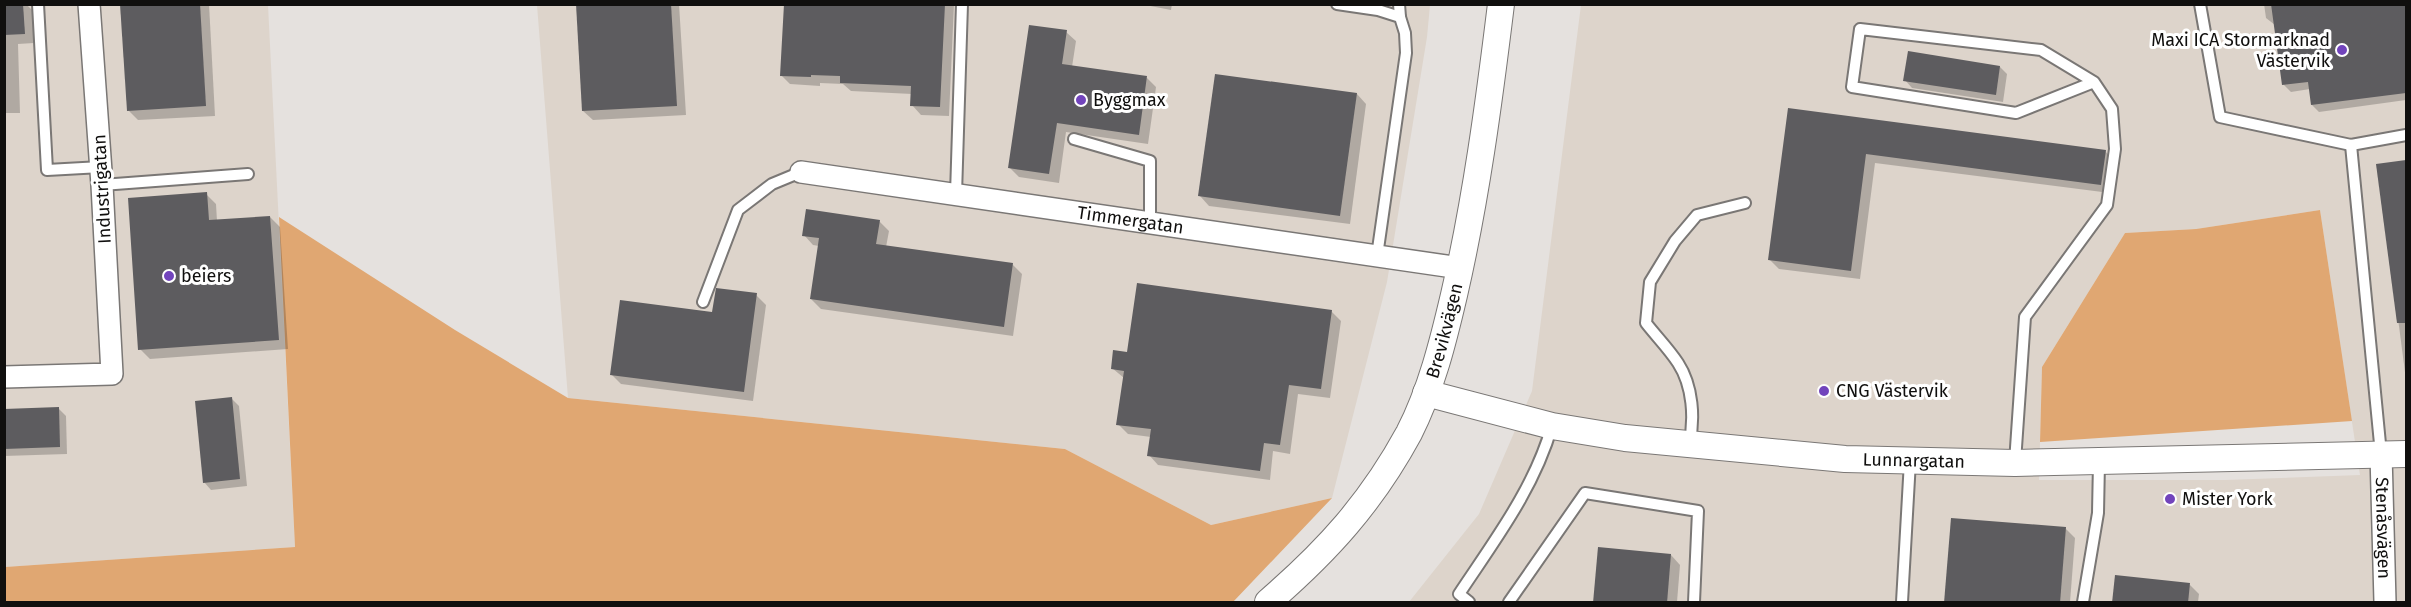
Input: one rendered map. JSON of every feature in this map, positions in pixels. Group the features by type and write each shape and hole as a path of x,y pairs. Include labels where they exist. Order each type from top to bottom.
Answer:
{"street":[{"name":"Industrigatan","path":"4,377 112,374 89,4"},
{"name":"Brevikvägen","path":"1268,603 1325,550 1364,505 1410,431 1426,393 1440,353 1460,268 1478,173 1501,4"},
{"name":"Timmergatan","path":"801,172 1460,268"},
{"name":"Lunnargatan","path":"1426,393 1552,426 1689,446 1845,459 2015,463 2394,454"},
{"name":"Stenåsvägen","path":"2385,603 2394,454"}],"lane":[{"path":"38,4 47,170 101,176 248,174"},
{"path":"957,194 962,4"},
{"path":"1337,4 1378,10 1400,17"},
{"path":"1377,256 1406,53 1405,33 1399,4"},
{"path":"2200,4 2220,117 2351,145 2406,135"},
{"path":"2015,463 2025,317 2107,205 2115,149 2112,109 2094,82 2041,50 1860,29 1852,87 2016,113 2094,82"},
{"path":"1074,139 1150,161 1150,223"},
{"path":"2351,145 2394,454"},
{"path":"703,302 738,210 772,184 801,172"},
{"path":"1689,446 1693,431 1687,381 1679,363 1646,323 1650,282 1675,241 1697,215 1744,203"},
{"path":"1469,603 1459,594 1519,503 1544,453 1552,426"},
{"path":"1902,603 1910,461"},
{"path":"2083,603 2098,513 2099,461"},
{"path":"1509,603 1585,493 1698,511 1694,603"}],"shaded area":[{"path":"5,5 268,5 295,547 5,567"},
{"path":"537,5 1430,5 1427,37 1387,282 1332,498 1211,525 1065,449 568,398"},
{"path":"1581,5 2406,5 2406,602 1409,602 1479,514 1532,391","holes":["2320,210 2360,475 2225,480 2039,480 2042,367 2125,233 2196,229"]},
{"path":"2320,210 2352,421 2040,442 2042,367 2125,233 2196,229"},
{"path":"279,217 455,330 568,398 1065,449 1211,525 1332,498 1233,602 5,602 5,567 295,547"}],"building":[{"path":"4,4 23,4 25,34 4,35"},
{"path":"120,4 200,4 206,106 127,111"},
{"path":"576,4 671,4 677,106 582,111"},
{"path":"784,4 945,4 940,107 910,106 911,86 840,83 840,76 780,76"},
{"name":"Maxi ICA Stormarknad Västervik","path":"2271,4 2406,4 2406,93 2311,105 2308,82 2282,85"},
{"name":"Byggmax","path":"1029,25 1067,30 1062,64 1147,76 1139,135 1057,123 1049,174 1008,168"},
{"path":"1908,51 2000,66 1996,95 1903,81"},
{"path":"1215,74 1357,93 1340,216 1198,196"},
{"path":"1788,108 2106,150 2101,185 1866,154 1851,271 1768,260"},
{"path":"2406,160 2406,323 2397,323 2376,164"},
{"path":"207,192 209,220 270,216 279,340 138,350 128,198"},
{"path":"806,209 880,220 876,244 1013,263 1004,327 810,299 819,238 802,236"},
{"path":"1137,283 1332,310 1321,389 1289,385 1280,445 1264,443 1260,471 1147,456 1151,429 1116,425 1124,371 1111,369 1113,350 1127,352"},
{"path":"716,288 757,293 744,392 610,375 620,300 712,312"},
{"path":"232,397 240,479 203,483 195,401"},
{"path":"59,407 60,447 4,449 4,409"},
{"path":"1951,518 2066,527 2060,603 1944,603"},
{"path":"1598,547 1671,554 1667,603 1593,603"},
{"path":"2115,575 2190,583 2188,603 2112,603"}],"place":[{"name":"Maxi ICA Stormarknad Västervik","path":"2342,50"},
{"name":"Byggmax","path":"1081,100"},
{"name":"beiers","path":"169,276"},
{"name":"CNG Västervik","path":"1824,391"},
{"name":"Mister York","path":"2170,499"}]}
